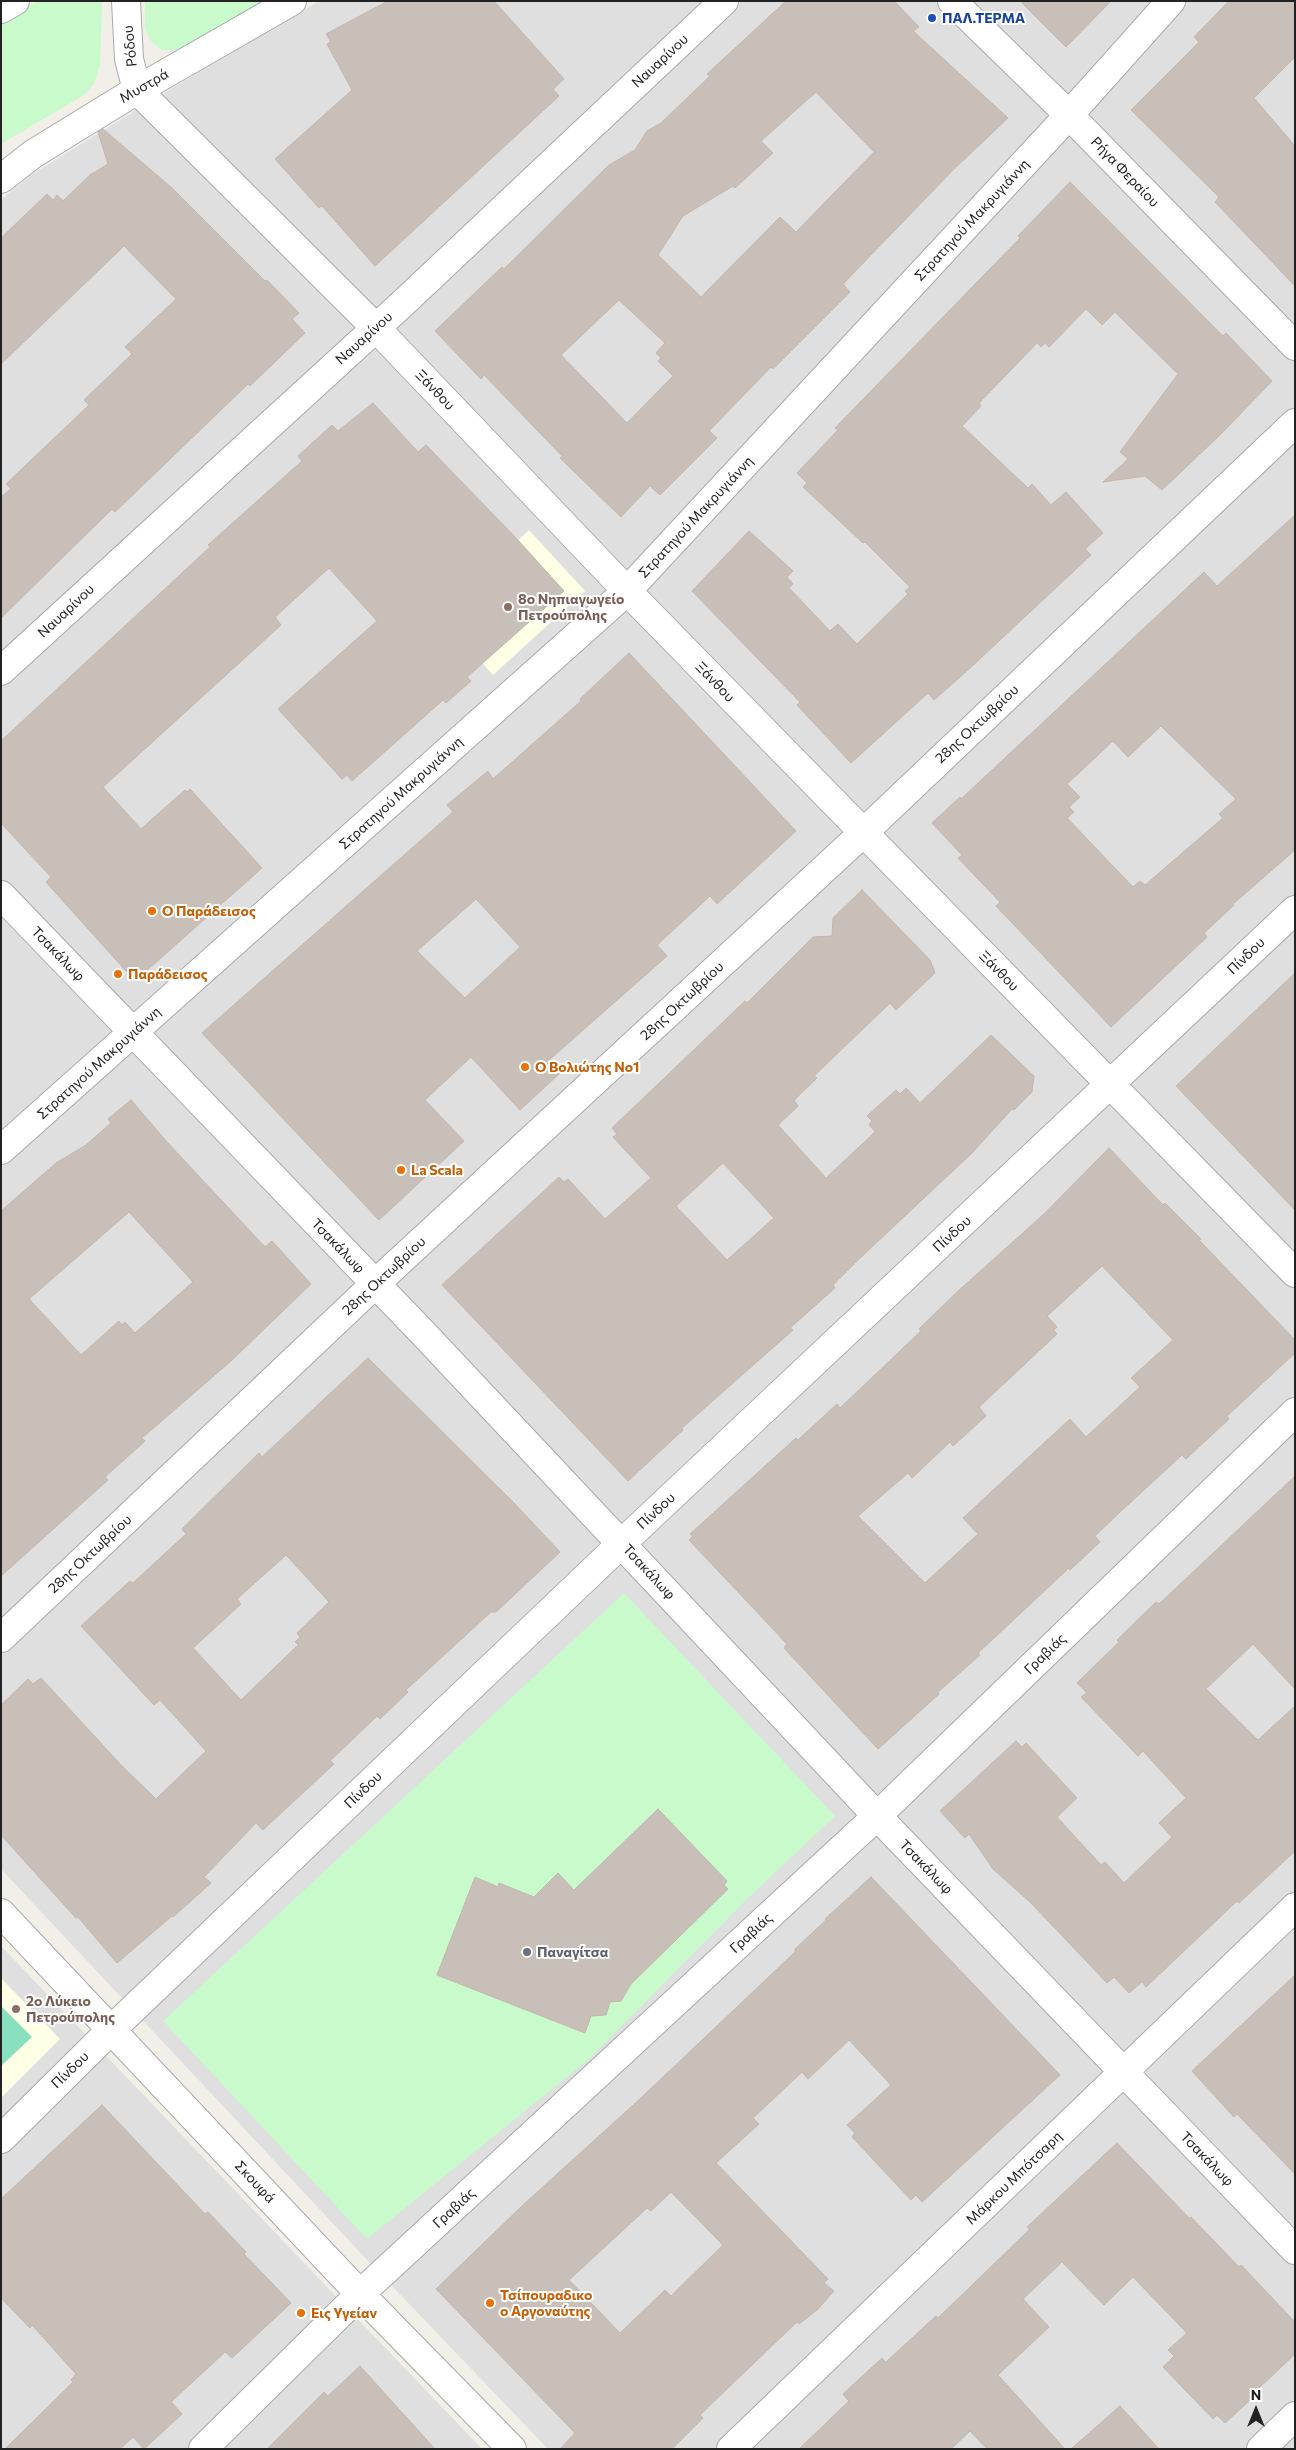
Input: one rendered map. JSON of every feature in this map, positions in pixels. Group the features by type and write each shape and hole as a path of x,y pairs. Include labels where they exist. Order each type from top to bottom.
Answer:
{"street":[{"path":"1,9 15,1"},
{"name":"Ρόδου","path":"126,1 129,59 137,90"},
{"name":"Μυστρά","path":"1,179 33,154 137,90 292,1"},
{"name":"Ναυαρίνου","path":"1,671 375,328 724,1"},
{"name":"Ρήγα Φεραίου","path":"952,1 1069,115 1295,346"},
{"name":"Στρατηγού Μακρυγιάννη","path":"1,1150 627,591 1069,115 1171,1"},
{"name":"Ξάνθου","path":"137,90 375,328 627,591 1112,1084 1295,1273"},
{"name":"28ης Οκτωβρίου","path":"1,1638 375,1284 863,833 1295,423"},
{"name":"Τσακάλωφ","path":"1,895 622,1543 877,1816 1295,2250"},
{"name":"Πίνδου","path":"1,2138 112,2029 622,1543 1295,910"},
{"name":"Γραβιάς","path":"203,2449 360,2294 877,1816 1295,1412"},
{"name":"Μάρκου Μπότσαρη","path":"731,2449 1295,1907"},
{"name":"Σκουφά","path":"1,1913 360,2294 512,2449"},
{"path":"1260,2449 1295,2416"}],"shaded area":[{"path":"319,1 1295,1 1295,2449 548,2449 370,2263 1,1869 1,200 31,175 172,88"},
{"name":"8ο Νηπιαγωγείο Πετρούπολης","path":"529,530 585,591 493,675 439,615"},
{"path":"1,1946 482,2449 1,2449"},
{"name":"2ο Λύκειο Πετρούπολης","path":"1,1978 60,2039 1,2098"}],"green space":[{"path":"38,1 102,1 100,65 94,84 84,95 1,144 1,22"},
{"path":"145,1 266,1 181,50 162,50 150,40 145,28"},
{"path":"624,1593 835,1816 745,1901 588,2060 367,2239 163,2021"},
{"path":"1,2006 32,2037 1,2066"}],"building":[{"path":"388,1 494,1 564,79 553,89 559,96 375,266 322,206 319,208 275,159 352,90 327,44 331,42 326,34"},
{"path":"786,1 894,1 919,27 913,31 1008,118 953,170 843,284 850,292 773,369 771,367 709,431 717,438 660,495 650,486 621,517 560,458 562,456 484,375 481,379 435,331 502,267 504,269 609,165 635,150 647,131 661,123 710,76 707,74","holes":["816,92 874,152 796,232 780,217 701,297 658,255 683,216 733,186 735,188 773,153 761,141","619,300 665,343 656,353 661,358 658,361 673,376 627,423 561,355"]},
{"path":"1020,1 1111,1 1066,47"},
{"path":"1229,1 1295,1 1295,57 1254,98 1295,146 1295,286 1215,202 1219,197 1131,110 1199,42 1194,37"},
{"path":"103,129 172,188 265,281 267,280 299,313 292,319 305,333 250,386 248,384 115,512 112,509 1,618 1,497 11,489 6,484 89,405 84,400 132,354 125,347 176,299 124,246 1,364 1,238 47,194 53,200 57,195 63,201 90,175 108,164 98,132"},
{"path":"1070,182 1223,336 1226,333 1272,381 1222,433 1162,490 1145,476 1103,482 1128,459 1120,452 1178,374 1115,312 1102,325 1086,309 1049,347 1045,343 1041,347 1037,343 979,403 981,406 962,426 1028,488 1032,484 1051,505 1066,492 1103,533 1085,549 1091,555 968,670 934,700 928,693 851,763 797,705 800,702 692,591 749,531 793,571 787,577 793,584 789,588 830,631 838,624 857,644 908,594 905,591 910,587 865,542 863,543 803,487 807,483 797,473 838,430 835,428 1020,238 1018,236"},
{"path":"373,403 418,452 426,445 517,539 564,591 467,677 471,681 446,703 443,700 352,781 347,775 342,779 278,709 377,621 329,568 275,617 281,625 103,787 141,829 185,790 187,792 190,789 262,868 135,981 46,882 51,877 1,823 1,741 210,547 208,545 302,461 298,456 332,425 338,431"},
{"path":"1295,515 1295,850 1233,904 1204,933 1207,937 1111,1027 996,906 1000,902 958,858 962,855 932,823 960,797 961,799 1204,572 1217,586","holes":["1161,726 1236,799 1219,814 1223,818 1145,885 1140,881 1133,887 1067,818 1074,812 1069,807 1080,797 1067,784 1113,741 1128,757"]},
{"path":"629,653 796,831 717,904 710,896 657,945 667,956 548,1061 560,1073 520,1110 471,1057 425,1100 464,1141 379,1220 202,1033 453,812 447,805 488,771 493,779 581,701 580,699","holes":["476,899 520,947 465,998 417,951"]},
{"path":"862,890 930,960 935,973 896,1010 890,1003 814,1076 817,1078 794,1100 798,1106 778,1125 826,1178 875,1132 869,1124 872,1121 867,1116 896,1090 900,1094 906,1088 920,1103 991,1035 1034,1076 1032,1092 1014,1110 1012,1109 972,1153 859,1259 833,1285 835,1288 790,1328 793,1330 682,1428 683,1430 628,1481 442,1285 559,1177 564,1182 568,1179 605,1219 651,1178 613,1137 617,1134 612,1128 745,1001 747,1003 813,937 832,936 833,918","holes":["723,1163 774,1218 727,1260 676,1206"]},
{"path":"1295,973 1295,1210 1176,1086"},
{"path":"131,1100 167,1142 265,1247 272,1241 311,1284 231,1361 142,1438 145,1441 105,1477 108,1480 1,1576 1,1211 56,1163 86,1145 111,1123 108,1119","holes":["129,1212 193,1282 135,1333 125,1322 122,1325 119,1321 81,1355 29,1299"]},
{"path":"1109,1148 1163,1205 1165,1203 1201,1239 1199,1240 1295,1340 1295,1353 1227,1416 1229,1419 1186,1459 1182,1455 1120,1512 1095,1536 1100,1542 1070,1570 1069,1568 978,1653 980,1655 938,1692 939,1694 878,1749 784,1648 787,1644 689,1540 693,1536 690,1534 796,1438 798,1440 837,1404 840,1408 921,1331 919,1329 957,1292 1044,1214","holes":["1102,1266 1173,1340 1131,1378 1140,1387 1086,1437 1070,1419 963,1518 978,1534 925,1583 858,1516 908,1473 912,1478 950,1442 953,1446 986,1416 979,1407 1057,1334 1054,1330 1057,1327 1047,1316"]},
{"path":"368,1358 515,1504 560,1552 496,1612 491,1612 406,1690 408,1692 380,1719 377,1716 330,1761 334,1764 263,1830 256,1823 204,1877 211,1883 117,1963 78,1917 76,1918 1,1835 1,1705 28,1679 33,1684 41,1678 121,1765 156,1799 206,1751 160,1700 154,1705 81,1626 130,1581 133,1583 186,1534 182,1529 259,1453 262,1457","holes":["286,1555 329,1602 297,1633 300,1637 295,1642 298,1645 241,1700 193,1648 241,1604 237,1599"]},
{"path":"1295,1476 1295,1689 1253,1644 1206,1689 1258,1740 1295,1706 1295,1851 1239,1903 1237,1901 1146,1987 1142,1982 1129,1993 1114,1977 1107,1983 1031,1903 993,1869 969,1834 965,1838 940,1811 1016,1741 1022,1747 1026,1743 1077,1798 1057,1817 1101,1865 1105,1862 1124,1883 1172,1837 1159,1823 1186,1798 1143,1751 1138,1756 1081,1697 1087,1693 1077,1683 1156,1602 1159,1604"},
{"path":"658,1809 727,1881 724,1885 728,1889 631,1984 621,2001 610,2002 606,2015 591,2016 585,2033 437,1975 475,1877 498,1887 499,1883 534,1897 558,1873 574,1890"},
{"path":"871,1877 1060,2075 922,2202 916,2195 911,2200 852,2137 855,2133 847,2125 891,2085 849,2040 808,2079 802,2072 753,2118 759,2124 716,2163 828,2279 824,2283 834,2291 817,2310 799,2324 797,2322 700,2415 703,2418 672,2449 560,2449 575,2433 436,2289 523,2205 642,2097 795,1952 795,1949","holes":["671,2192 723,2245 671,2296 665,2290 620,2333 569,2280 647,2208 651,2211"]},
{"path":"1295,1975 1295,2174 1237,2114 1234,2117 1192,2071"},
{"path":"102,2105 205,2214 208,2212 246,2252 244,2254 291,2303 232,2358 225,2352 171,2402 182,2414 144,2449 133,2437 120,2449 5,2449 73,2382 71,2380 76,2374 32,2325 30,2328 1,2298 1,2199"},
{"path":"1117,2143 1190,2219 1191,2217 1239,2267 1241,2265 1295,2322 1295,2354 1259,2388 1261,2390 1225,2423 1217,2415 1213,2419 1163,2367 1174,2356 1168,2350 1187,2333 1133,2277 1104,2305 1062,2262 1023,2299 1049,2327 998,2375 1065,2449 987,2449 970,2431 951,2449 799,2449 849,2401 843,2394 882,2358 886,2362 936,2316 938,2318 1030,2229 1027,2227"},
{"path":"360,2366 435,2449 267,2449 324,2392 328,2396"},
{"path":"1120,2406 1159,2449 1071,2449"}],"place":[{"name":"ΠΑΛ.ΤΕΡΜΑ","path":"932,18"},
{"name":"8ο Νηπιαγωγείο Πετρούπολης","path":"508,607"},
{"name":"Ο Παράδεισος","path":"152,911"},
{"name":"Παράδεισος","path":"118,974"},
{"name":"Ο Βολιώτης Νο1","path":"525,1067"},
{"name":"La Scala","path":"401,1170"},
{"name":"Παναγίτσα","path":"527,1952"},
{"name":"2ο Λύκειο Πετρούπολης","path":"16,2009"},
{"name":"Τσίπουραδικο ο Αργοναύτης","path":"490,2303"},
{"name":"Εις Υγείαν","path":"301,2313"}]}
